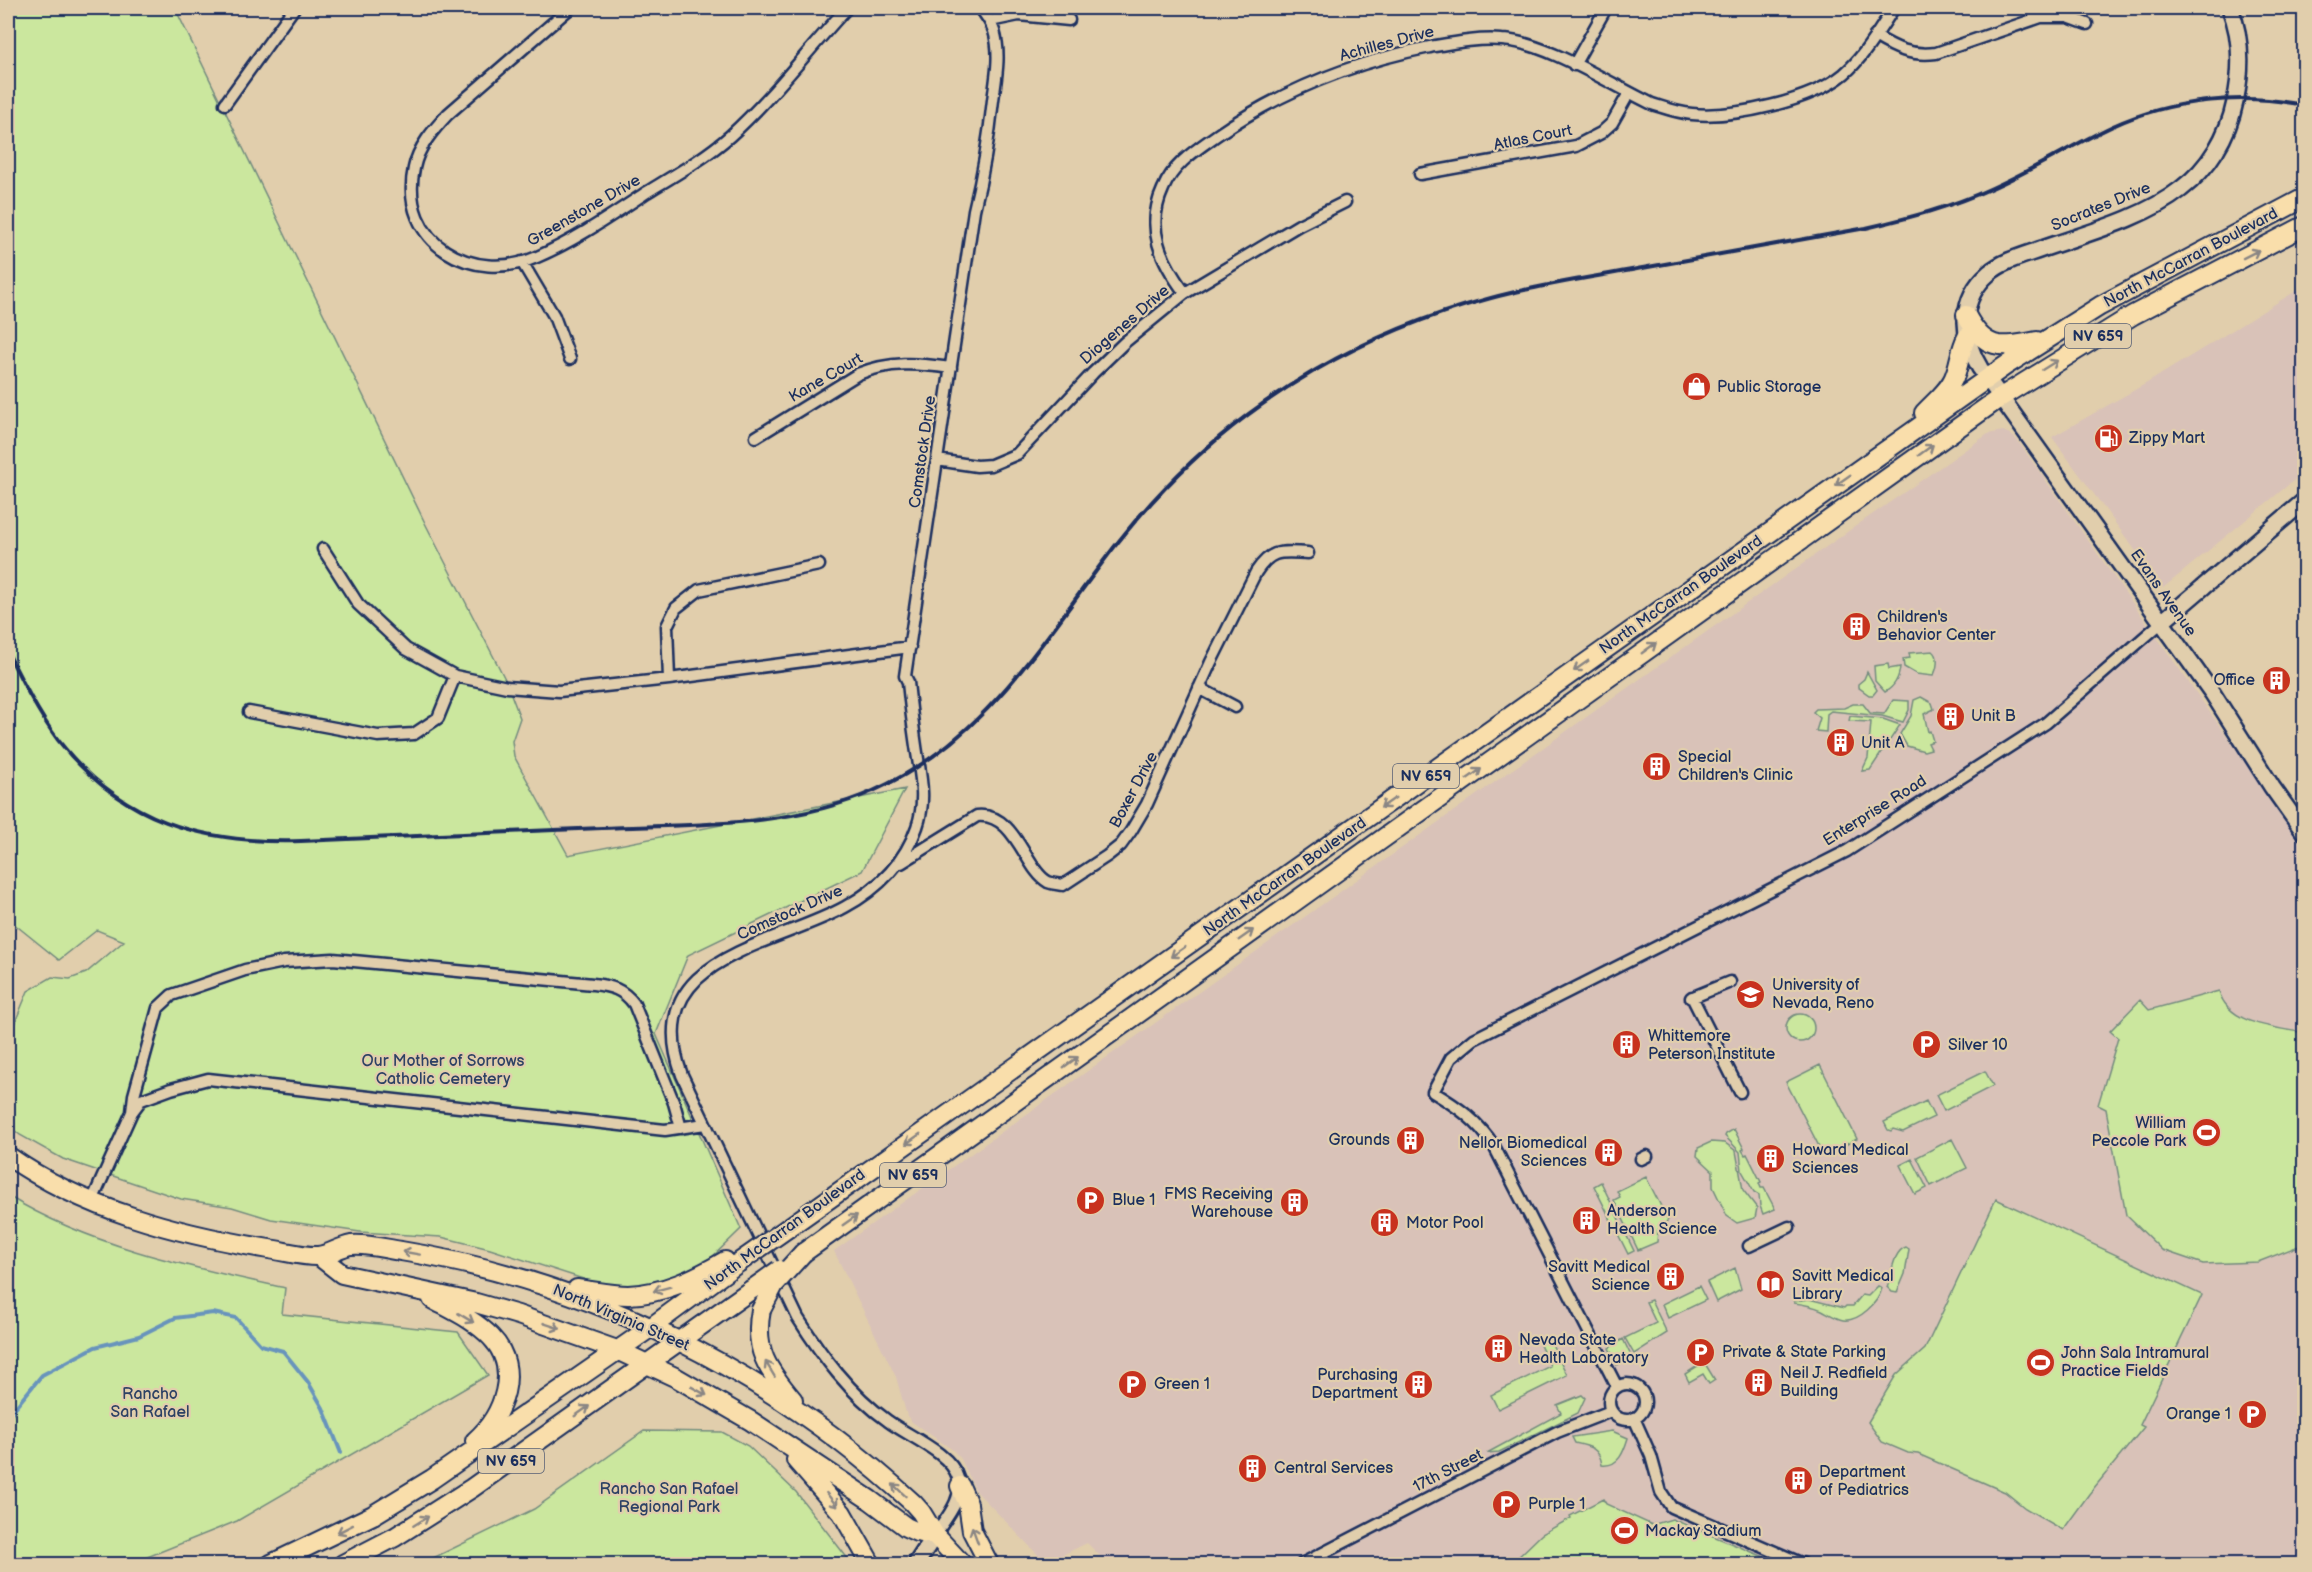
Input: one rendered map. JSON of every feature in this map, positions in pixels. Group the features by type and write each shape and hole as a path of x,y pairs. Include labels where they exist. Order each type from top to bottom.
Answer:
{"main road":[{"name":"North McCarran Boulevard","path":"271,1564 373,1515 432,1479 650,1328 736,1259 788,1228 1988,378 2045,340 2135,286 2304,198"},
{"name":"North McCarran Boulevard","path":"343,1564 395,1537 472,1488 681,1341 2001,397 2133,315 2304,226"},
{"path":"1966,315 1972,327 1988,343 1999,347 2045,340"},
{"path":"1891,446 1949,386 1955,375 1961,346 1967,337"},
{"name":"North Virginia Street","path":"8,1156 43,1178 92,1201 146,1222 245,1245 319,1256 342,1274 415,1289 518,1315 617,1350 702,1392 870,1500 906,1527 917,1532 935,1535"},
{"name":"North Virginia Street","path":"319,1256 336,1248 354,1245 469,1264 592,1302 681,1341 752,1381 805,1415 864,1459 913,1503 935,1535 962,1564"},
{"path":"802,1253 774,1285 761,1310 759,1336 765,1363 805,1415"},
{"path":"543,1285 609,1293 643,1293 676,1285 736,1259"},
{"path":"415,1289 481,1328 493,1339 506,1367 504,1399 497,1415 479,1437 432,1479"},
{"path":"779,1440 842,1513 871,1564"},
{"path":"960,1486 968,1503 972,1531 989,1564"}],"street":[{"path":"225,104 294,8"},
{"name":"Greenstone Drive","path":"570,8 448,114 432,131 421,149 414,167 412,193 417,213 435,243 455,258 481,266 500,266 537,257 608,217 698,160 729,136 761,105 847,8"},
{"name":"Comstock Drive","path":"960,1486 951,1464 943,1456 873,1409 850,1388 816,1347 798,1318 705,1124 675,1056 673,1025 686,992 696,979 711,967 747,948 847,906 870,890 895,867 903,858 914,836 922,804 921,777 908,682 905,676 974,210 986,160 998,56 990,21 980,8"},
{"path":"1574,65 1606,8"},
{"name":"Achilles Drive","path":"1185,293 1167,267 1158,247 1155,232 1155,215 1163,186 1171,173 1188,156 1231,125 1266,105 1336,73 1374,60 1446,44 1484,40 1514,41 1543,50 1629,93 1670,110 1710,115 1730,113 1798,98 1831,84 1858,60 1894,8"},
{"name":"Socrates Drive","path":"1988,378 1975,359 1967,337 1966,315 1972,294 1980,282 2002,265 2145,211 2181,190 2218,148 2232,117 2236,99 2240,52 2230,8"},
{"path":"990,21 1019,15 1068,20"},
{"path":"1875,36 1896,49 1923,55 1936,53 2041,17 2068,17 2087,24"},
{"name":"Atlas Court","path":"1420,174 1576,146 1590,140 1612,123 1629,93"},
{"name":"Diogenes Drive","path":"937,460 984,466 1005,461 1017,454 1125,342 1185,293 1299,225 1345,202"},
{"path":"522,262 554,316 570,359"},
{"name":"Kane Court","path":"756,437 858,374 873,368 909,363 951,368"},
{"name":"Evans Avenue","path":"1988,378 2213,694 2272,787 2304,832"},
{"name":"Enterprise Road","path":"1617,1387 1486,1134 1469,1115 1433,1092 1451,1058 1474,1039 1847,851 2037,729 2304,501"},
{"path":"323,549 358,604 406,649 455,676 507,687 560,691 669,679 910,646"},
{"name":"Boxer Drive","path":"895,867 977,816 986,815 1002,824 1024,849 1046,881 1063,885 1107,856 1121,845 1131,831 1174,748 1199,688 1264,559 1279,552 1308,553"},
{"path":"669,679 667,626 676,608 699,590 819,566"},
{"path":"249,712 378,736 414,734 438,718 455,676"},
{"path":"1199,688 1235,707"},
{"path":"132,1112 134,1095 152,1025 158,1008 164,1001 185,990 245,970 284,962 333,959 593,984 619,990 634,1004 666,1081 681,1128"},
{"path":"1730,982 1692,998 1740,1092"},
{"path":"92,1201 132,1112 141,1100 208,1079 665,1130 705,1124"},
{"path":"1749,1246 1789,1227"},
{"path":"1633,1385 1642,1391 1644,1409 1634,1418 1619,1418 1611,1411 1610,1395 1617,1387 1633,1385"},
{"name":"17th Street","path":"1302,1564 1557,1432 1611,1411"},
{"path":"1634,1418 1651,1456 1660,1492 1671,1507 1803,1564"},
{"path":"916,1564 955,1504 960,1486"}],"shaded area":[{"path":"2304,286 2304,472 2163,588 2052,437 2147,383"},
{"name":"University of Nevada, Reno","path":"2003,431 2017,440 2304,845 2304,1564 1108,1564 1087,1543 1046,1563 976,1491 961,1459 953,1450 912,1422 907,1416 896,1377 834,1251 1850,530 1988,434"}],"green space":[{"name":"Our Mother of Sorrows Catholic Cemetery","path":"8,8 175,8 426,525 506,681 520,718 512,741 514,756 568,855 905,789 862,871 688,955 656,1034 741,1229 707,1262 665,1280 639,1285 605,1286 490,1249 441,1237 360,1232 271,1219 232,1207 181,1199 63,1159 20,1135 8,1125 8,1039 28,991 52,977 70,979 86,973 124,941 97,930 59,960 8,919"},
{"path":"1933,651 1937,667 1933,676 1916,674 1904,667 1903,659 1910,658 1909,653"},
{"path":"1888,664 1889,669 1900,667 1896,682 1885,692 1875,681 1874,666"},
{"path":"1867,672 1877,690 1873,695 1869,695 1858,687"},
{"path":"1921,697 1932,703 1934,709 1924,714 1928,732 1930,731 1933,741 1928,743 1931,749 1924,751 1907,746 1900,734 1911,716 1914,700"},
{"path":"1893,700 1909,701 1909,710 1903,722 1882,716 1831,711 1827,714 1826,732 1816,731 1820,718 1813,712 1816,709 1844,708 1853,704 1863,704 1870,713 1884,714"},
{"path":"1850,716 1883,719 1900,725 1870,770 1862,771 1868,758 1871,722 1849,721"},
{"name":"William Peccole Park","path":"2219,991 2224,1002 2242,1018 2267,1026 2304,1033 2304,1244 2258,1262 2203,1264 2162,1250 2126,1215 2106,1109 2098,1105 2118,1038 2110,1031 2140,1000 2149,1010"},
{"path":"1800,1014 1810,1018 1814,1028 1810,1038 1800,1042 1790,1038 1786,1028 1790,1018"},
{"path":"1820,1065 1857,1139 1824,1156 1786,1082"},
{"path":"1985,1071 1993,1086 1944,1111 1936,1095"},
{"path":"1926,1101 1934,1117 1903,1132 1888,1130 1884,1122"},
{"path":"1734,1129 1744,1149 1742,1150 1745,1155 1747,1154 1761,1182 1759,1183 1761,1188 1764,1188 1775,1209 1763,1214 1759,1195 1754,1192 1742,1171 1740,1152 1725,1136"},
{"path":"1952,1139 1967,1168 1931,1186 1917,1157"},
{"path":"1711,1142 1725,1143 1736,1151 1743,1190 1757,1208 1755,1218 1737,1223 1727,1216 1713,1187 1713,1171 1697,1156 1698,1148"},
{"path":"1912,1159 1927,1188 1915,1194 1900,1165"},
{"path":"1646,1177 1668,1220 1658,1230 1657,1242 1638,1250 1614,1200 1620,1197 1617,1191"},
{"path":"1601,1182 1634,1251 1628,1254 1594,1186"},
{"name":"Rancho San Rafael","path":"8,1196 40,1214 108,1242 178,1263 285,1288 282,1314 458,1332 488,1375 237,1521 130,1564 8,1564"},
{"name":"John Sala Intramural Practice Fields","path":"1996,1199 2202,1295 2140,1425 2144,1427 2089,1494 2063,1530 2025,1508 2005,1492 1918,1454 1908,1453 1882,1442 1868,1422 1896,1375 1925,1349"},
{"path":"1906,1247 1909,1249 1905,1274 1897,1293 1892,1292 1887,1287 1894,1264 1898,1253"},
{"path":"1735,1268 1741,1289 1716,1302 1707,1282"},
{"path":"1699,1286 1706,1300 1668,1318 1662,1304"},
{"path":"1878,1286 1882,1288 1873,1305 1862,1314 1849,1320 1840,1319 1808,1305 1794,1303 1794,1301 1809,1299 1844,1308 1853,1306 1862,1295 1868,1296"},
{"path":"1651,1300 1667,1333 1634,1354 1625,1338 1656,1323 1646,1302"},
{"path":"1549,1338 1567,1375 1498,1409 1491,1395 1550,1366 1539,1343"},
{"path":"1623,1339 1632,1358 1617,1365 1609,1348"},
{"path":"1704,1362 1715,1380 1709,1384 1703,1374 1689,1382 1685,1374"},
{"path":"1582,1395 1585,1398 1578,1413 1499,1452 1487,1453 1561,1413 1557,1405"},
{"name":"Rancho San Rafael Regional Park","path":"644,1431 722,1432 748,1446 796,1492 852,1564 421,1564 534,1509"},
{"path":"1612,1431 1628,1438 1620,1457 1608,1465 1602,1465 1596,1451 1575,1443 1572,1437"},
{"name":"Mackay Stadium","path":"1603,1499 1606,1504 1652,1525 1672,1519 1781,1564 1511,1564 1542,1534"}],"waterway":[{"path":"8,1420 14,1409 42,1375 95,1347 139,1336 175,1318 213,1313 236,1318 261,1345 283,1351 308,1382 323,1408 341,1453"}],"railway":[{"path":"8,653 44,719 58,740 82,768 136,808 166,822 197,832 230,838 301,841 740,822 808,812 873,791 921,764 963,732 1000,695 1034,655 1129,528 1199,454 1275,396 1315,370 1357,348 1445,312 1510,293 1866,228 1930,211 1992,188 2113,126 2159,110 2183,104 2231,99 2256,99 2304,105"}],"place":[{"name":"Public Storage","path":"1696,387"},
{"name":"Zippy Mart","path":"2108,438"},
{"name":"Children's Behavior Center","path":"1856,626"},
{"name":"Office","path":"2276,680"},
{"name":"Unit B","path":"1950,716"},
{"name":"Unit A","path":"1840,743"},
{"name":"Special Children's Clinic","path":"1657,766"},
{"name":"University of Nevada, Reno","path":"1751,994"},
{"name":"Whittemore Peterson Institute","path":"1627,1045"},
{"name":"Silver 10","path":"1927,1045"},
{"name":"William Peccole Park","path":"2207,1132"},
{"name":"Grounds","path":"1411,1140"},
{"name":"Nellor Biomedical Sciences","path":"1608,1152"},
{"name":"Howard Medical Sciences","path":"1771,1159"},
{"name":"Blue 1","path":"1091,1200"},
{"name":"FMS Receiving Warehouse","path":"1294,1203"},
{"name":"Anderson Health Science","path":"1586,1220"},
{"name":"Motor Pool","path":"1385,1223"},
{"name":"Savitt Medical Science","path":"1671,1276"},
{"name":"Savitt Medical Library","path":"1771,1285"},
{"name":"Nevada State Health Laboratory","path":"1498,1349"},
{"name":"Private & State Parking","path":"1701,1352"},
{"name":"John Sala Intramural Practice Fields","path":"2040,1362"},
{"name":"Neil J. Redfield Building","path":"1759,1382"},
{"name":"Green 1","path":"1133,1384"},
{"name":"Purchasing Department","path":"1419,1384"},
{"name":"Orange 1","path":"2252,1414"},
{"name":"Central Services","path":"1253,1468"},
{"name":"Department of Pediatrics","path":"1798,1481"},
{"name":"Purple 1","path":"1507,1504"},
{"name":"Mackay Stadium","path":"1624,1531"}]}
